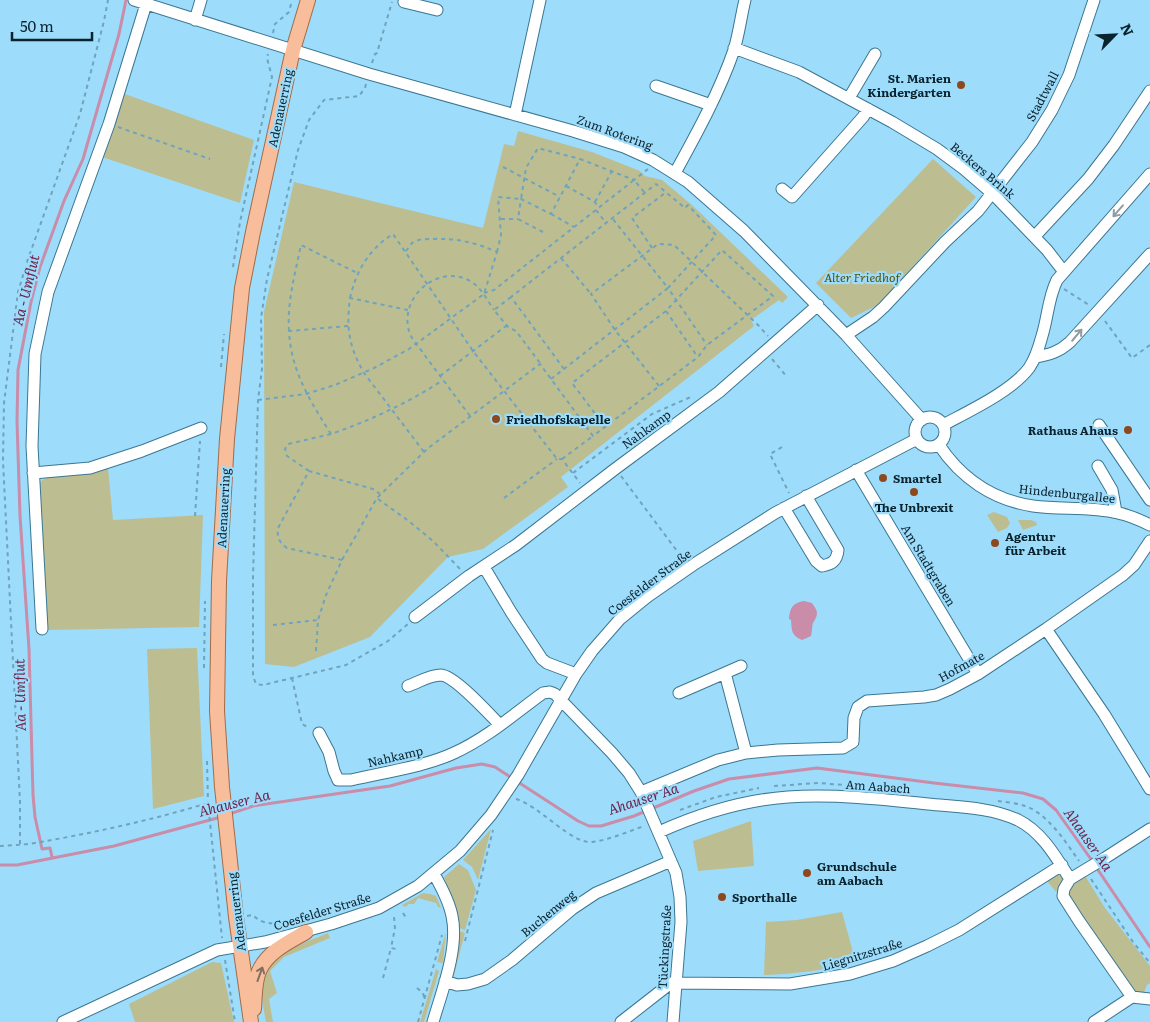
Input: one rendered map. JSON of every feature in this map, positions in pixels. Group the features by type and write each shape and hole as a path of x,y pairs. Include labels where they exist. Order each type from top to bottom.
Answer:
{"main road":[{"name":"Adenauerring","path":"252,1022 239,946 225,816 217,711 217,642 224,480 233,365 242,288 293,50 308,0"},
{"path":"252,1022 260,969 275,951 306,932"}],"street":[{"path":"195,20 201,0"},
{"path":"515,115 540,0"},
{"path":"675,172 711,105 734,48 745,0"},
{"name":"Stadtwall","path":"846,335 884,308 920,268 978,211 1032,142 1052,110 1069,75 1094,0"},
{"path":"404,1 437,10"},
{"path":"42,629 32,446 35,354 48,292 109,124 139,2"},
{"name":"Zum Rotering","path":"139,2 368,74 616,144 653,160 675,172 744,231 818,305 922,420"},
{"name":"Beckers Brink","path":"734,48 799,72 849,98 936,149 964,169 993,194 1066,270"},
{"path":"849,98 875,54"},
{"path":"656,86 711,105"},
{"path":"1035,236 1088,179 1114,145 1150,91"},
{"path":"782,188 792,197 868,109"},
{"path":"944,425 1010,386 1028,369 1035,357 1043,334 1055,284 1150,174"},
{"path":"1035,357 1061,350 1070,342 1100,315 1150,254"},
{"name":"Nahkamp","path":"416,617 468,576 516,545 720,392 768,342 818,305"},
{"path":"926,418 937,419 944,425 945,437 939,445 926,447 917,438 916,430 922,420 926,418"},
{"path":"1099,425 1150,500"},
{"path":"33,473 90,468 142,451 201,428"},
{"name":"Coesfelder Straße","path":"63,1022 223,948 265,942 306,932 364,914 387,904 418,886 468,843 491,815 518,775 576,674 592,651 620,619 689,568 789,505 917,438"},
{"name":"Hindenburgallee","path":"939,445 968,477 984,490 997,496 1032,506 1116,512 1150,525"},
{"path":"1098,466 1112,490 1116,512"},
{"name":"Am Stadtgraben","path":"856,470 978,674"},
{"path":"789,505 816,561 822,566 831,564 838,557 838,550 806,496"},
{"name":"Hofmate","path":"643,796 718,760 746,753 803,748 843,748 853,742 855,712 858,707 867,702 936,695 978,674 1122,575 1138,560 1150,541"},
{"path":"484,567 542,658 547,663 576,674"},
{"path":"1046,629 1104,714 1150,789"},
{"path":"678,693 741,666"},
{"path":"726,673 746,753"},
{"path":"408,686 431,676 447,676 462,687 500,725"},
{"name":"Nahkamp","path":"319,733 329,752 336,777 340,781 345,781 442,758 466,748 543,692 555,694 561,701"},
{"name":"Tückingstraße","path":"561,701 612,752 629,773 643,796 676,873 680,897 681,922 673,1022"},
{"name":"Am Aabach","path":"656,825 671,826 737,806 775,799 826,796 976,808 1000,813 1019,820 1053,850 1070,879"},
{"path":"1132,998 1063,896 1064,889 1070,879 1150,829"},
{"name":"Buchenweg","path":"445,981 458,985 485,979 512,960 572,909 596,893 671,861"},
{"name":"Liegnitzstraße","path":"676,982 790,984 850,974 893,961 960,930 1062,865"},
{"path":"433,1022 445,981 454,929 449,904 434,874"},
{"path":"621,1022 671,982 676,982"},
{"path":"1094,1022 1132,998 1150,999"}],"path":[{"path":"404,1 392,1 365,88 359,96 324,100 309,120 298,150 267,279 261,318 262,368 258,400 253,577 253,676 256,684 264,685 346,665 388,641 416,617"},
{"path":"109,124 210,159"},
{"path":"518,219 524,177 529,162 538,148 580,159 634,180 645,193"},
{"path":"551,214 580,159"},
{"path":"258,400 306,394 335,385 364,373 416,344 484,294 494,290 648,169 653,160"},
{"path":"503,166 560,197"},
{"path":"606,223 595,202 612,171"},
{"path":"494,310 656,184 685,208 688,206 716,234 668,288 551,379"},
{"path":"566,186 595,202"},
{"path":"652,248 632,218 665,193"},
{"path":"484,294 501,235 498,197 522,199 574,227"},
{"path":"612,218 668,288 707,345"},
{"path":"500,219 518,219 543,232"},
{"path":"424,452 390,410 364,373 356,361 349,340 350,298 357,273 376,248 393,234 473,351 557,459"},
{"path":"405,252 413,242 446,238 481,244 496,252"},
{"path":"591,294 658,244 674,245 747,315 768,342 787,377"},
{"path":"332,434 306,394 290,348 288,314 301,245 357,273"},
{"path":"504,498 605,427 698,357 707,345 773,296 722,250 666,311 572,383 605,427"},
{"path":"561,258 591,294 615,330 659,386"},
{"path":"470,416 416,344 410,332 408,310 412,300 426,284 437,278 458,276 469,280 484,294 506,325 516,331 593,436"},
{"path":"1055,284 1100,315 1132,358 1150,345"},
{"path":"511,297 564,369"},
{"path":"350,298 408,310"},
{"path":"666,311 698,357"},
{"path":"440,376 506,325"},
{"path":"289,331 348,326"},
{"path":"316,652 318,620 326,595 342,560 380,494 424,452 540,364"},
{"path":"380,494 373,489 309,471 287,456 285,449 288,444 332,434 363,422 416,397 443,380"},
{"path":"572,473 652,414 696,395"},
{"path":"196,516 201,428"},
{"path":"782,448 770,454 789,505"},
{"path":"562,459 586,491"},
{"path":"616,469 689,568"},
{"path":"309,471 278,528 277,536 280,543 286,548 342,560"},
{"path":"377,498 433,541 468,576"},
{"path":"273,625 318,620"},
{"path":"292,678 302,724 319,733"},
{"path":"770,787 818,782 916,791"},
{"path":"677,812 716,797 762,788"},
{"path":"507,791 543,813 571,836 585,842 606,839 656,825"},
{"path":"995,800 1025,806 1043,817 1066,842 1086,869 1132,942 1150,963"},
{"path":"0,846 33,843 134,822 208,803 223,948 236,1022"},
{"path":"463,949 494,827 491,815"},
{"path":"403,913 407,919"},
{"path":"220,919 253,916 258,921 270,924 312,917"},
{"path":"383,978 395,928 394,917"},
{"path":"418,1022 443,932"},
{"path":"391,948 396,950"},
{"path":"417,988 423,993 424,999"}],"green space":[{"path":"122,93 254,140 240,203 99,156"},
{"path":"518,131 592,152 640,171 645,176 662,180 692,205 788,297 782,303 779,300 751,320 754,326 561,477 568,487 483,549 448,557 370,637 294,667 265,664 264,312 294,182 483,228 504,144 514,146"},
{"name":"Alter Friedhof","path":"933,159 976,197 878,305 851,318 816,283"},
{"path":"108,468 113,520 203,515 199,627 48,630 40,484 42,480 49,477 85,474"},
{"path":"994,512 1007,517 1010,523 1007,528 998,532 987,515"},
{"path":"1018,520 1031,520 1036,522 1037,525 1023,530"},
{"path":"197,648 204,796 153,809 147,649"},
{"path":"751,821 754,866 698,871 693,841"},
{"path":"491,829 478,880 472,867 463,860"},
{"path":"459,864 468,870 476,890 465,930 459,928 453,902 444,877"},
{"path":"1060,873 1065,877 1056,892 1047,881"},
{"path":"1084,874 1105,908 1150,966 1150,983 1147,985 1143,995 1135,995 1083,919 1069,895 1069,888"},
{"path":"423,893 436,896 441,908 436,903 418,898 414,904 409,904 405,907 402,905"},
{"path":"842,912 856,963 788,974 764,975 766,922 797,920"},
{"path":"459,931 465,933 453,979 451,977"},
{"path":"446,932 443,963 437,962"},
{"path":"328,933 330,938 284,957 270,971 277,993 269,999 273,1022 266,1022 262,984 264,972 268,965 292,948"},
{"path":"212,962 221,963 234,1022 135,1022 129,1004"},
{"path":"436,969 439,971 424,1022 420,1022"}],"shaded area":[{"path":"804,601 812,603 817,611 817,615 813,623 811,636 802,640 794,634 791,620 789,619 793,606"}],"waterway":[{"name":"Aa - Umflut","path":"52,857 50,848 42,849 35,817 33,795 29,649 20,516 17,421 18,370 40,267 64,201 83,159 119,34 126,0"},
{"name":"Ahauser Aa","path":"229,814 253,806 390,786 456,768 482,764 495,767 578,821 589,826 601,826 634,816 694,791 729,779 817,768 1023,793 1043,799 1056,810 1093,862"},
{"name":"Ahauser Aa","path":"0,865 17,865 114,846 221,817"},
{"name":"Ahauser Aa","path":"1096,867 1150,947"}],"place":[{"name":"St. Marien Kindergarten","path":"961,85"},
{"name":"Friedhofskapelle","path":"496,419"},
{"name":"Rathaus Ahaus","path":"1128,430"},
{"name":"Smartel","path":"883,478"},
{"name":"The Unbrexit","path":"914,492"},
{"name":"Agentur für Arbeit","path":"995,543"},
{"name":"Grundschule am Aabach","path":"807,873"},
{"name":"Sporthalle","path":"722,897"}]}
